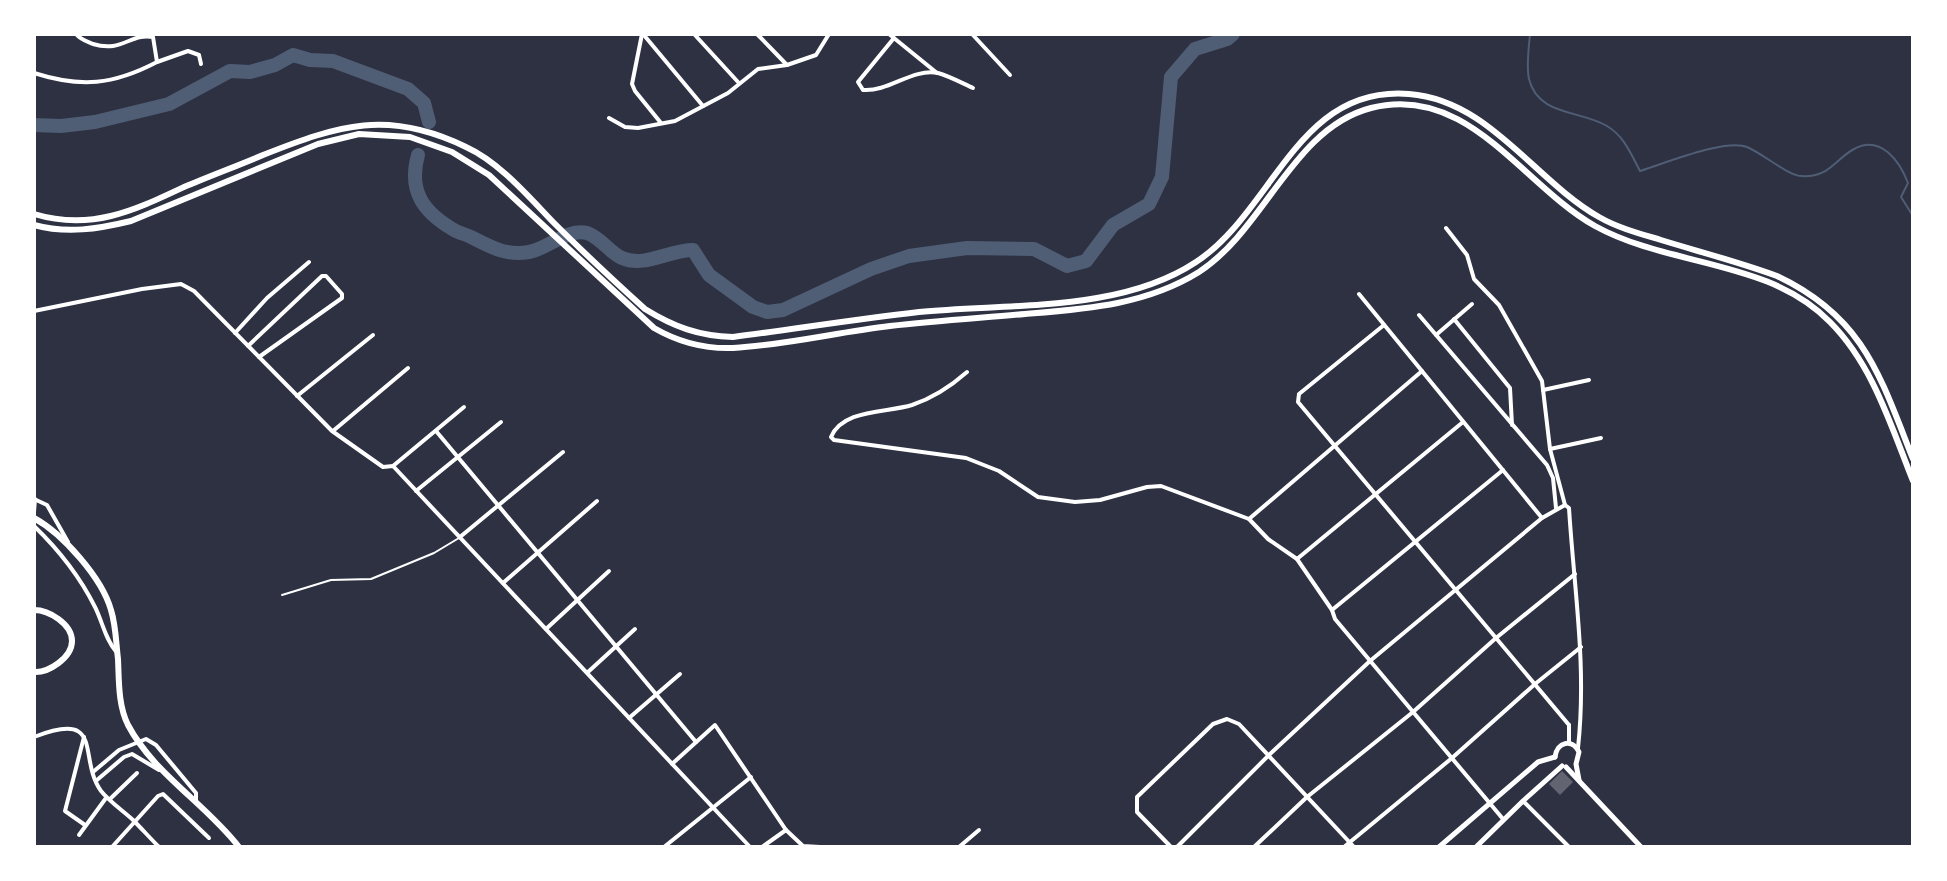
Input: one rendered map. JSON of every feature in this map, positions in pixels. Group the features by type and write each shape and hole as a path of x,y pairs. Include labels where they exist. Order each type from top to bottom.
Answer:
{"main road":[{"path":"34,214 69,221 128,213 316,134 349,126 391,124 413,127 476,152 496,167 645,309 673,326 712,336 733,337 919,312 1095,298 1163,281 1198,261 1236,228 1304,137 1324,119 1346,105 1369,97 1390,94 1429,97 1475,117 1554,185 1600,217 1638,233 1743,263 1797,286 1827,306 1856,337 1875,366 1913,459"},
{"path":"34,225 67,231 131,221 318,144 359,134 410,137 452,152 489,175 639,316 668,336 697,345 733,348 921,322 1096,308 1150,296 1183,282 1227,249 1312,144 1339,121 1385,105 1428,106 1460,119 1483,135 1548,192 1595,226 1634,242 1740,273 1788,291 1821,313 1848,342 1871,378 1913,481"},
{"path":"34,515 72,549 111,609 122,709 127,724 153,760 239,847"},
{"path":"34,610 55,616 70,632 72,641 70,649 54,667 41,673 34,672"},
{"path":"1555,757 1559,746 1569,743 1578,748 1580,756 1576,764 1579,781"},
{"path":"1555,757 1641,847"},
{"path":"1439,847 1538,762 1555,757"},
{"path":"1476,847 1523,801 1564,767 1576,764"}],"street":[{"path":"76,34 80,39 99,46 116,48 136,39 153,37 157,62"},
{"path":"642,34 632,84 661,123"},
{"path":"642,34 703,106"},
{"path":"694,34 738,82"},
{"path":"757,34 787,65"},
{"path":"817,34 823,40"},
{"path":"609,118 625,127 638,128 675,121 728,93 758,69 787,65 816,55 829,34"},
{"path":"972,34 1010,75"},
{"path":"937,73 923,73 869,91 863,90 858,82 892,36 937,73 973,88"},
{"path":"34,73 63,82 94,83 188,51 199,55 201,64"},
{"path":"1446,228 1467,255 1474,279 1499,305 1514,335 1539,372 1550,449 1566,506 1575,574 1581,647 1582,712 1578,748"},
{"path":"235,333 267,298 309,262"},
{"path":"248,346 299,296 326,276 342,298 259,357"},
{"path":"34,311 181,284 194,291 332,431 383,467 393,466 464,407"},
{"path":"1359,294 1542,518"},
{"path":"1436,335 1472,304"},
{"path":"1419,315 1547,465 1553,478 1556,509"},
{"path":"1454,319 1510,388 1512,425"},
{"path":"1384,325 1298,396 1298,402 1569,725 1580,728"},
{"path":"297,396 373,335"},
{"path":"332,431 408,368"},
{"path":"1249,519 1422,371"},
{"path":"967,372 942,392 918,402 842,423 831,437 834,440 966,458 999,471 1038,497 1075,502 1100,500 1161,486 1249,519 1275,545 1297,559 1335,619 1503,819"},
{"path":"1543,390 1589,380"},
{"path":"416,491 501,422"},
{"path":"1297,559 1463,422"},
{"path":"436,431 696,742"},
{"path":"1550,449 1601,438"},
{"path":"460,537 563,452"},
{"path":"393,466 750,847"},
{"path":"1332,610 1503,470"},
{"path":"34,515 34,499 47,505 72,549"},
{"path":"503,583 597,501"},
{"path":"1352,844 1270,754 1239,724 1227,719 1213,724 1137,797 1137,812 1174,847 1270,754 1370,661 1542,518 1566,506"},
{"path":"34,526 65,556 78,575 98,613 107,641 117,653"},
{"path":"546,629 609,571"},
{"path":"1254,847 1307,797 1413,712 1496,638 1575,574"},
{"path":"588,672 635,629"},
{"path":"1344,847 1352,844 1581,647"},
{"path":"629,718 680,674"},
{"path":"672,764 715,725 786,830 803,846 820,847"},
{"path":"1569,725 1569,743"},
{"path":"34,737 59,727 84,737 96,781 108,798 159,847"},
{"path":"84,737 65,811 85,825"},
{"path":"93,772 119,750 143,739 156,745 196,793 196,803"},
{"path":"96,781 124,757 132,754 168,775"},
{"path":"79,835 108,798 137,773"},
{"path":"664,847 751,777"},
{"path":"112,847 163,794 209,838"},
{"path":"1523,801 1569,847"},
{"path":"762,847 786,830"},
{"path":"959,847 979,830"},
{"path":"1482,842 1487,847"}],"lane":[{"path":"282,595 331,580 371,579 434,553 460,537"}],"building":[{"path":"1562,771 1573,782 1560,795 1549,784"}],"waterway":[{"path":"418,155 415,179 426,208 454,230 492,247 505,252 529,252 580,232 592,235 618,256 631,261 693,250 709,275 753,307 767,312 783,310 871,269 909,256 967,248 1034,249 1067,266 1086,261 1113,225 1149,204 1162,177 1171,77 1195,49 1227,39 1233,34"},
{"path":"1530,34 1529,79 1541,100 1613,130 1640,171 1710,149 1737,145 1753,150 1795,175 1810,176 1825,171 1854,149 1873,145 1888,152 1900,167 1908,183 1901,197 1913,216"},
{"path":"34,125 95,122 169,104 230,71 250,72 275,65 293,55 310,60 333,61 408,89 424,103 429,122"}]}
